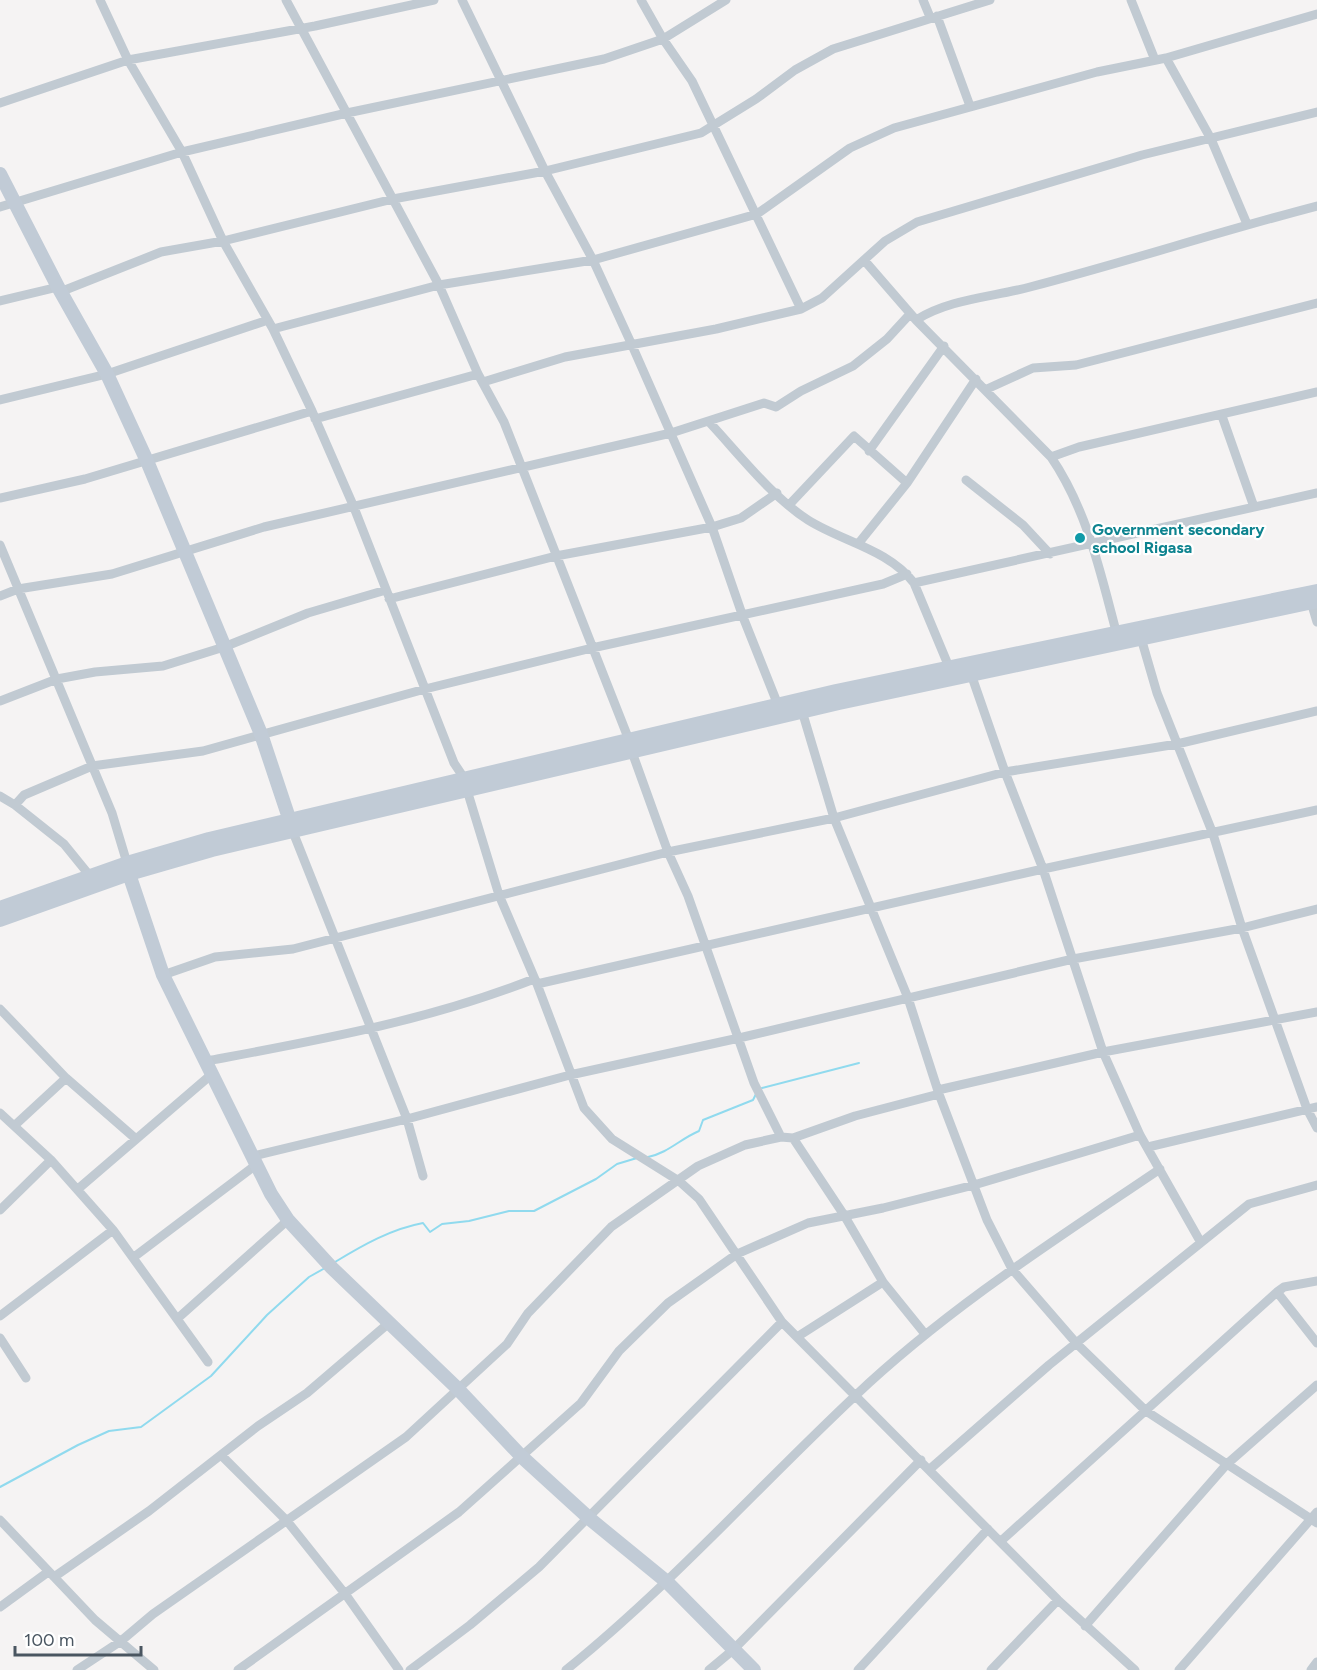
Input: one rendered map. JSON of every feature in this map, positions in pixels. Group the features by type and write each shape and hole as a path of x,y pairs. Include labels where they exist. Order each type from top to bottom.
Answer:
{"main road":[{"path":"0,174 7,205 59,289 107,374 147,461 261,734 292,826"},
{"path":"631,746 778,705 949,667 1116,631 1315,598"},
{"path":"40,899 90,876 212,850 292,826 466,784 631,746 1141,638 1315,598"},
{"path":"1,910 40,899 128,868"},
{"path":"128,868 163,975 271,1194 288,1220 328,1263 457,1388 522,1457 590,1519 668,1582 754,1670"}],"street":[{"path":"100,0 128,60 182,152 223,241 271,325 314,415 353,505 454,763 466,784 499,895 584,1108 604,1132 629,1151 679,1181 714,1218 782,1322 1058,1600 1130,1669"},
{"path":"286,0 439,285 524,466 556,556 631,746 668,852 688,896 754,1083 764,1097 782,1137"},
{"path":"0,103 128,60 301,28 434,0"},
{"path":"462,0 545,171 593,260 631,343 712,527 743,617 778,705"},
{"path":"641,0 663,39 692,81 801,309"},
{"path":"7,205 182,152 347,113 500,80 570,68 663,39 726,0"},
{"path":"923,0 933,17 969,106"},
{"path":"0,300 59,289 160,252 223,241 393,199 545,171 701,133 833,49 990,0"},
{"path":"1131,0 1155,60"},
{"path":"0,400 107,374 271,325 439,285 593,260 757,214 850,148 894,128 1097,72 1166,58 1317,14"},
{"path":"1166,58 1211,139 1247,224"},
{"path":"0,498 314,415 565,357 716,329 801,309 822,298 885,242 909,227 944,212 1132,158 1317,112"},
{"path":"0,596 18,589 112,574 264,527 353,505 671,434 764,404 776,407 801,391 853,366 913,317 948,305 1028,288 1317,206"},
{"path":"864,260 913,317 987,389 1051,457 1062,474 1092,543 1116,631"},
{"path":"987,389 1033,368 1076,365 1317,303"},
{"path":"869,451 944,346"},
{"path":"858,544 907,483 976,379"},
{"path":"1051,457 1079,447 1222,416 1317,392"},
{"path":"1222,416 1254,507"},
{"path":"710,423 777,493 807,520 888,560 907,574 914,583 949,667"},
{"path":"789,505 854,436 907,483"},
{"path":"966,480 1023,525 1050,554"},
{"path":"0,700 57,679 95,672 163,666 224,647 308,612 556,556 712,527 741,518 777,493"},
{"path":"914,583 1317,493"},
{"path":"0,545 112,813 128,868"},
{"path":"15,805 24,795 92,766 203,751 425,689 592,648 743,617 883,584 907,574"},
{"path":"1315,598 1317,622"},
{"path":"1141,638 1157,693 1213,834 1242,928 1275,1022 1312,1108 1317,1128"},
{"path":"971,674 1005,772 1043,869 1103,1052 1140,1135 1200,1241"},
{"path":"802,711 834,818 873,908 908,998 938,1092 995,1239 1012,1269 1077,1344 1146,1411 1315,1518 1179,1670"},
{"path":"163,975 215,957 293,949 668,852 834,818 1005,772 1176,744 1317,711"},
{"path":"0,796 64,844 90,876"},
{"path":"78,1189 136,1139 209,1068 372,1030 535,981 1317,810"},
{"path":"292,826 407,1119 423,1176"},
{"path":"134,1257 255,1160 570,1075 739,1038 1073,959 1242,928 1317,909"},
{"path":"0,1009 66,1078 136,1139"},
{"path":"77,1670 406,1437 507,1344 528,1313 611,1227 698,1166 745,1145 782,1137 794,1138 855,1116 938,1092 1103,1052 1275,1022 1317,1012"},
{"path":"14,1126 66,1078"},
{"path":"1148,1147 1312,1108"},
{"path":"0,1113 51,1160 113,1230 208,1362"},
{"path":"238,1670 459,1512 581,1403 619,1351 668,1303 737,1254 808,1223 883,1208 974,1185 1140,1135"},
{"path":"794,1138 844,1215 883,1282 925,1334"},
{"path":"0,1210 51,1160"},
{"path":"566,1670 668,1582 856,1395 925,1334 1012,1269 1160,1169"},
{"path":"930,1469 1200,1241 1249,1204 1317,1185"},
{"path":"177,1319 288,1220"},
{"path":"0,1316 113,1230"},
{"path":"1000,1541 1277,1292 1284,1287 1317,1281"},
{"path":"797,1337 883,1282"},
{"path":"1277,1292 1317,1343"},
{"path":"0,1607 149,1511 258,1426 307,1393 390,1322"},
{"path":"410,1670 522,1582 590,1519 782,1322"},
{"path":"0,1338 26,1378"},
{"path":"1085,1626 1227,1464 1317,1385"},
{"path":"222,1456 287,1521 346,1595 399,1670"},
{"path":"709,1670 734,1650 921,1460"},
{"path":"0,1520 95,1620 154,1670"},
{"path":"858,1670 988,1529"},
{"path":"992,1670 1058,1600"},
{"path":"1311,1670 1317,1662"}],"waterway":[{"path":"762,1088 859,1063"},
{"path":"648,1157 662,1152 699,1131 703,1120 753,1100 756,1094"},
{"path":"335,1262 378,1238 411,1226 423,1223 430,1232 442,1224 469,1221 509,1211 534,1211 596,1179 617,1164 637,1158"},
{"path":"0,1487 109,1431 141,1427 211,1376 267,1315 309,1277 325,1268"}],"place":[{"name":"Government secondary school Rigasa","path":"1080,538"}]}
